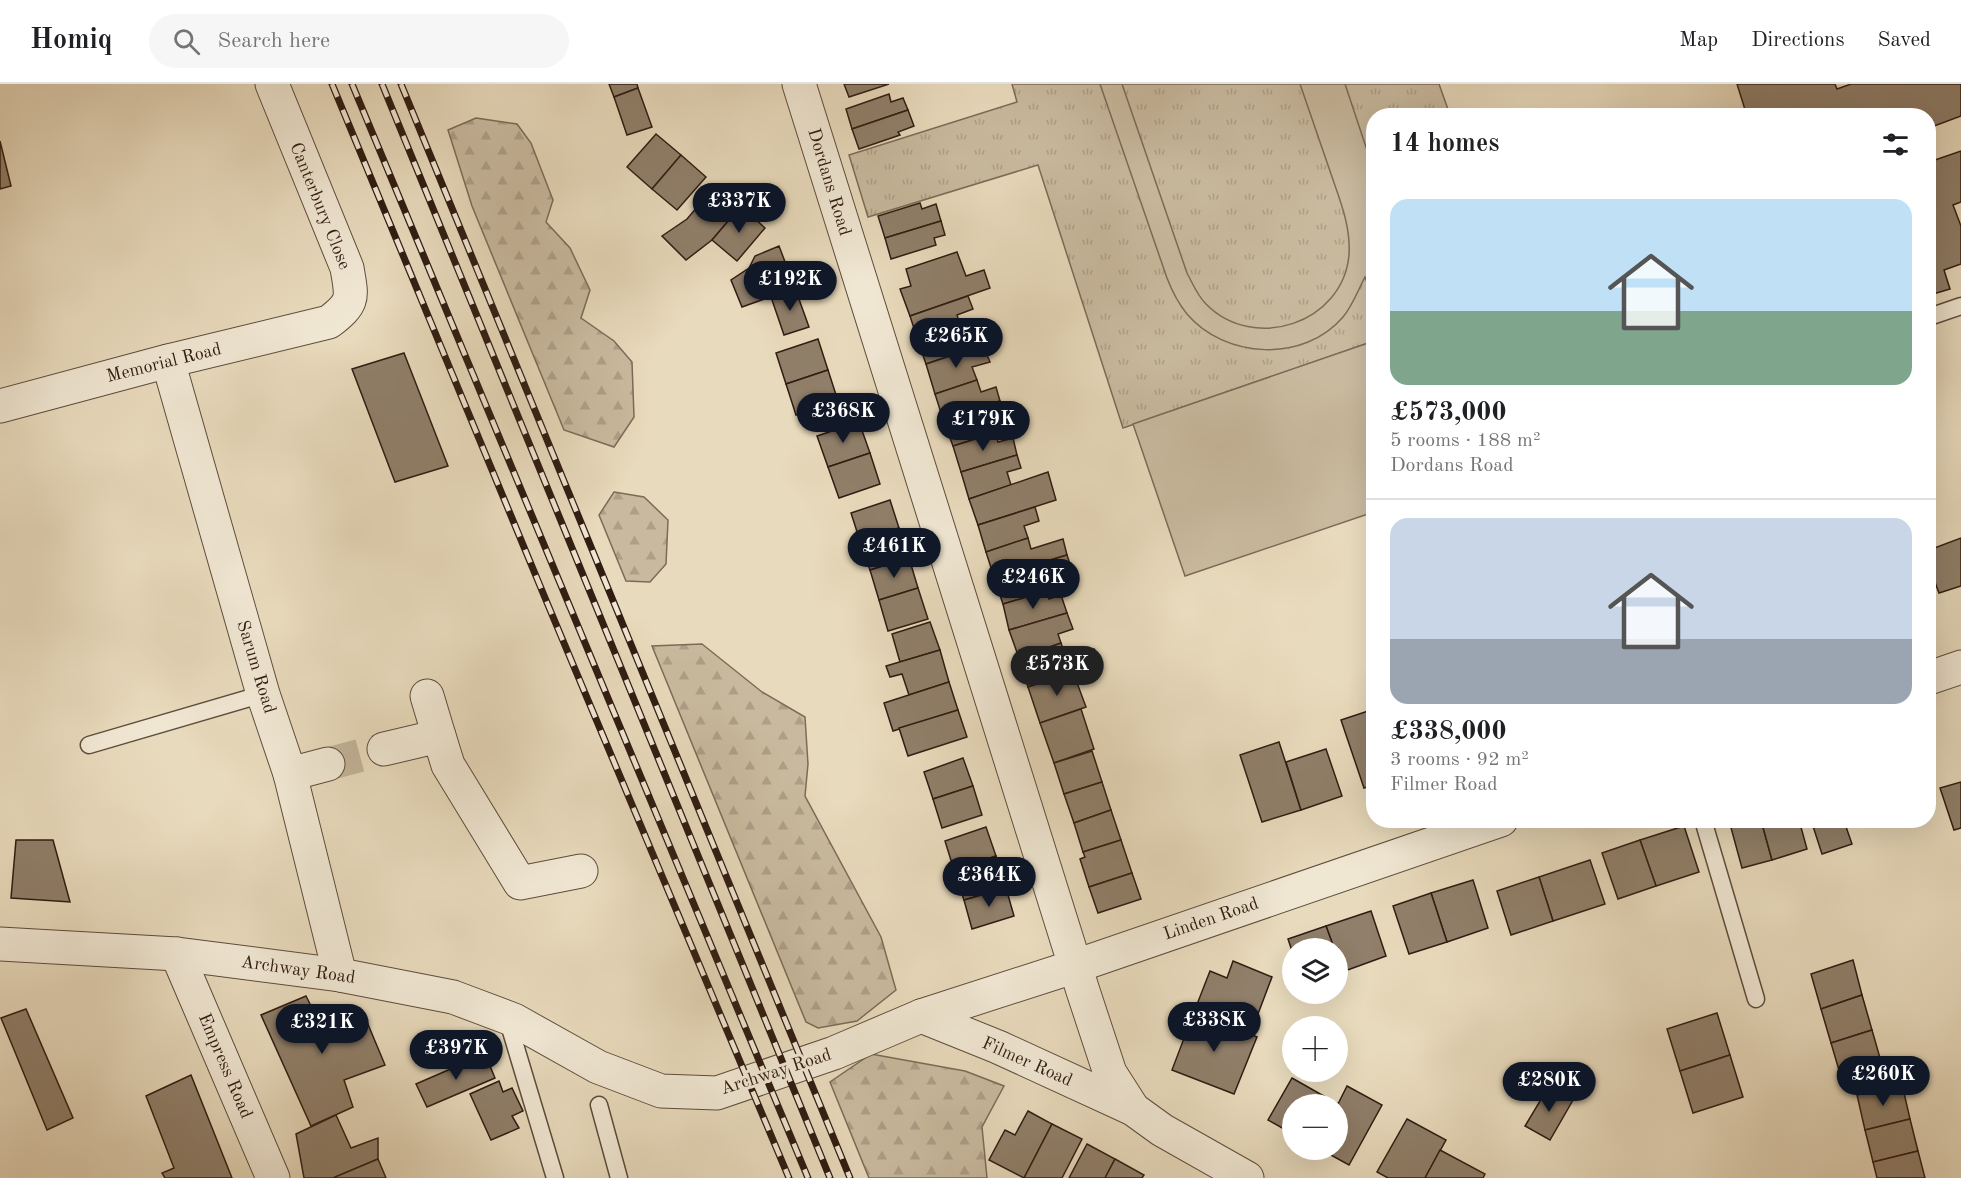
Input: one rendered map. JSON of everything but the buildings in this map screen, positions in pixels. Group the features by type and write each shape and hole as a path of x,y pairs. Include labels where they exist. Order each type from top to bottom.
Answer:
{"street":[{"name":"Canterbury Close","path":"272,84 347,268 351,294 347,308 329,322"},
{"name":"Dordans Road","path":"799,84 1076,966"},
{"name":"Memorial Road","path":"0,406 168,361 329,322"},
{"name":"Sarum Road","path":"168,361 263,694 290,774 340,975"},
{"path":"1936,676 1961,667"},
{"path":"426,696 448,765 520,883 581,871"},
{"path":"384,749 439,736"},
{"path":"290,774 328,764"},
{"name":"Linden Road","path":"921,1016 1076,966 1478,828"},
{"name":"Archway Road","path":"0,944 177,954 340,975 453,997 507,1017 598,1067 661,1091 717,1093 834,1053 921,1016"},
{"name":"Empress Road","path":"177,954 273,1178"},
{"name":"Filmer Road","path":"1076,966 1110,1073 1133,1109"},
{"name":"Filmer Road","path":"921,1016 998,1047 1133,1109 1162,1130 1247,1178"}],"lane":[{"path":"1936,315 1961,306"},
{"path":"89,745 263,694"},
{"path":"1705,828 1756,999"},
{"path":"507,1017 555,1178"},
{"path":"599,1105 619,1178"}],"green space":[{"path":"1012,84 1439,84 1448,108 1366,108 1366,344 1123,428 1038,165 868,217 849,155 1017,102"},
{"path":"1100,84 1122,84 1187,273 1200,297 1226,319 1248,327 1271,328 1293,323 1314,313 1331,298 1343,279 1349,255 1346,222 1300,84 1345,84 1366,147 1366,280 1365,277 1343,317 1327,332 1308,342 1287,348 1265,350 1243,347 1222,340 1203,329 1184,310 1169,283"},
{"path":"476,118 517,124 531,143 553,200 546,222 570,248 590,290 581,318 614,341 632,362 634,417 614,447 564,430 472,206 448,130"},
{"path":"1366,344 1366,515 1185,576 1133,424"},
{"path":"614,492 644,497 668,520 666,564 650,582 626,581 599,515"},
{"path":"702,644 762,692 805,717 808,764 805,796 881,937 896,990 857,1021 818,1028 806,1022 652,646"},
{"path":"871,1054 965,1071 1004,1086 982,1127 987,1178 869,1178 830,1082"}],"tunnel":[{"path":"328,764 384,749"}],"railway":[{"path":"332,84 789,1178"},
{"path":"352,84 808,1178"},
{"path":"382,84 830,1178"},
{"path":"401,84 850,1178"}]}
